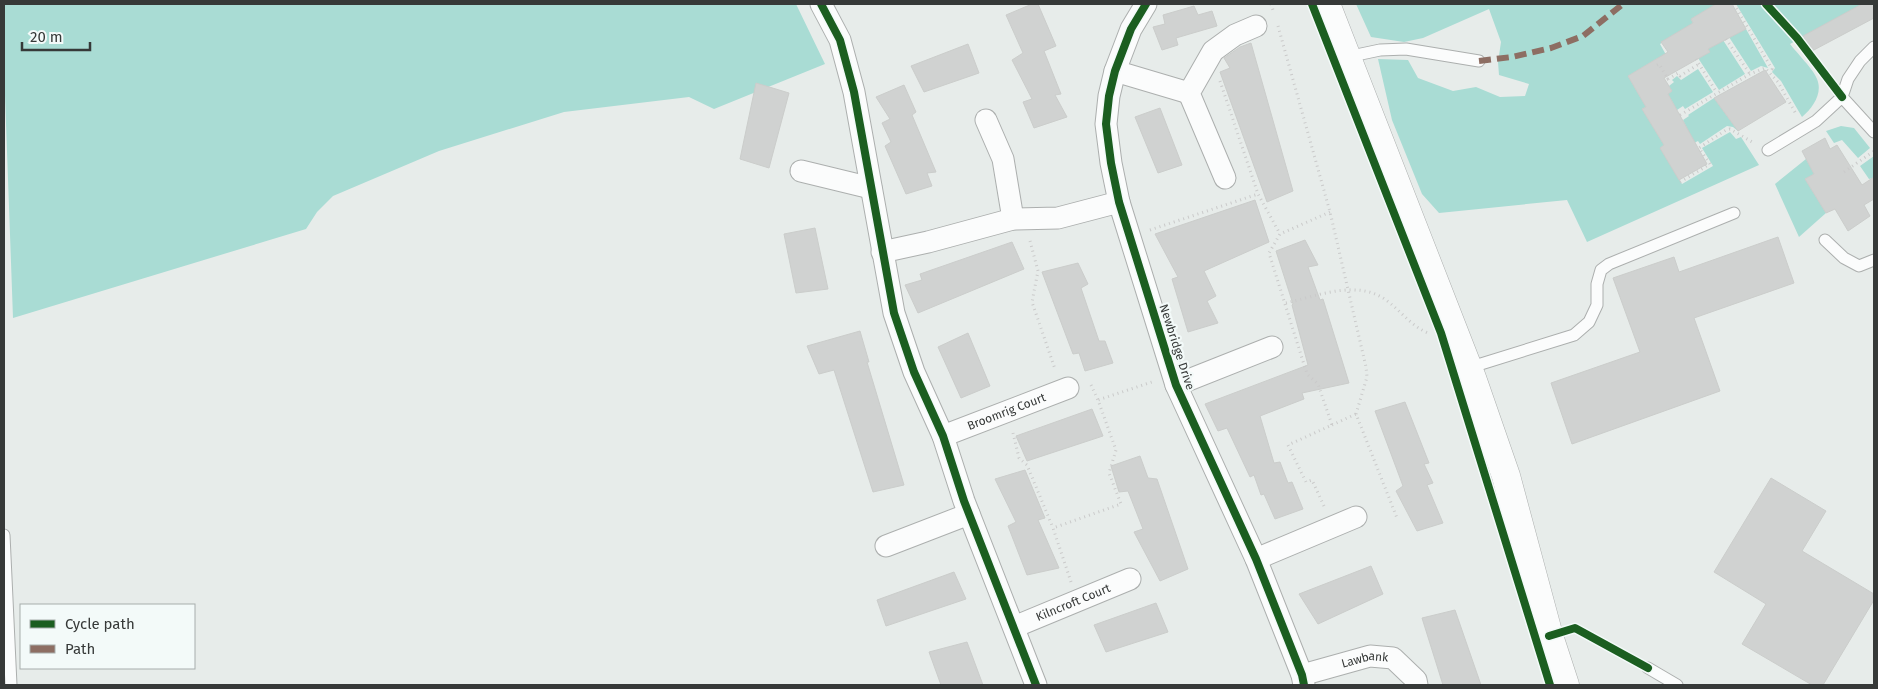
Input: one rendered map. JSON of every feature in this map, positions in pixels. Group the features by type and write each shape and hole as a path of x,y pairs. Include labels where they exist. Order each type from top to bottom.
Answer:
{"highway":[{"path":"1326,4 1468,368 1506,476 1549,636 1565,685"}],"street":[{"path":"821,4 840,40 850,79 894,313 914,372 944,436 969,514 1036,685"},
{"name":"Newbridge Drive","path":"1146,4 1131,29 1115,71 1109,96 1106,124 1119,202 1174,381 1256,559 1303,680"},
{"path":"1189,93 1213,50 1235,35 1256,26"},
{"path":"1115,71 1189,93"},
{"path":"1189,93 1225,178"},
{"path":"986,120 1003,159 1018,219"},
{"path":"801,171 871,188"},
{"path":"882,252 1018,219 1058,218 1119,202"},
{"path":"1174,381 1272,347"},
{"name":"Broomrig Court","path":"944,436 1007,411 1063,383"},
{"path":"886,546 969,514"},
{"path":"1256,559 1356,517"},
{"name":"Kilncroft Court","path":"1014,626 1130,579"},
{"name":"Lawbank","path":"1303,680 1370,656 1393,658 1416,680 1418,685"}],"lane":[{"path":"1768,150 1816,121 1842,97 1848,79 1860,61 1874,47"},
{"path":"1347,57 1380,50 1406,49 1479,61"},
{"path":"1842,97 1874,132"},
{"path":"1468,368 1574,335 1588,322 1597,305 1597,284 1601,270 1609,264 1734,213"},
{"path":"1825,240 1844,258 1859,266 1874,260"},
{"path":"4,534 11,685"},
{"path":"1648,668 1659,681 1678,685"}],"path":[{"path":"1271,4 1283,40 1330,212 1367,378 1356,414 1397,518"},
{"path":"1734,4 1772,68 1769,71"},
{"path":"1726,38 1750,74"},
{"path":"1696,60 1717,94"},
{"path":"1656,65 1659,64 1667,79 1678,73 1680,76 1699,64"},
{"path":"1205,66 1217,72 1258,194 1280,234"},
{"path":"1680,115 1750,74 1765,68 1778,82 1804,128"},
{"path":"1680,182 1710,164 1699,148 1730,129 1768,150"},
{"path":"1844,172 1874,151"},
{"path":"1131,237 1258,194"},
{"path":"1330,212 1280,234 1269,253 1307,374 1318,384 1332,425"},
{"path":"1018,219 1038,271 1032,302 1063,383"},
{"path":"1286,303 1347,289 1366,291 1385,299 1419,330 1431,334"},
{"path":"1098,400 1174,381"},
{"path":"1052,528 1121,504 1109,473 1116,450 1090,383"},
{"path":"1007,411 1019,458 1027,465 1052,528 1077,601"},
{"path":"1334,526 1312,480 1306,482 1288,445 1356,414"}],"shaded area":[{"path":"4,4 796,4 825,64 714,109 689,97 564,112 439,151 333,196 317,212 306,229 13,318 4,68"},
{"path":"1356,4 1716,4 1691,19 1693,23 1660,44 1675,71 1658,58 1628,76 1646,107 1642,109 1664,145 1660,148 1682,184 1713,166 1702,148 1730,132 1736,139 1741,137 1759,165 1587,242 1567,200 1439,213 1422,194 1392,120 1378,59 1408,60 1418,78 1453,91 1476,87 1500,97 1525,96 1529,84 1499,75 1498,62 1501,42 1489,9 1423,38 1404,42 1371,37"},
{"path":"1736,4 1862,4 1790,44 1812,71 1819,84 1816,100 1802,117 1781,81 1772,72 1775,68"},
{"path":"1746,29 1768,68 1761,66 1751,71 1729,37"},
{"path":"1723,40 1745,74 1719,90 1698,58 1710,52 1708,49"},
{"path":"1698,69 1713,92 1685,109 1683,106 1677,110 1668,94 1672,91 1669,86 1674,82 1672,80 1677,76 1681,80"},
{"path":"1714,98 1738,131 1733,127 1727,126 1700,144 1698,141 1694,143 1683,120"},
{"path":"1841,126 1854,128 1870,148 1858,158 1842,140 1834,143 1826,131"},
{"path":"1874,156 1874,178 1869,179 1860,166"},
{"path":"1806,159 1814,174 1805,179 1826,213 1799,237 1775,184"}],"building":[{"path":"1032,4 1038,4 1056,46 1044,51 1061,94 1055,95 1067,117 1034,128 1023,102 1032,99 1012,60 1023,53 1006,15"},
{"path":"1716,4 1732,4 1746,29 1708,49 1710,52 1664,78 1672,91 1668,94 1707,164 1679,180 1660,148 1664,145 1642,109 1646,107 1628,76 1668,52 1661,42 1693,23 1691,19"},
{"path":"1862,4 1874,4 1874,18 1812,51 1803,36"},
{"path":"1194,6 1198,15 1212,11 1217,26 1176,38 1178,45 1162,50 1153,27 1165,24 1163,15"},
{"path":"1251,43 1293,191 1267,202 1220,72 1230,68 1224,58 1240,47"},
{"path":"968,44 979,73 924,92 911,66"},
{"path":"1765,70 1786,102 1738,131 1714,98"},
{"path":"756,83 789,93 769,168 740,159"},
{"path":"904,85 916,112 912,115 936,172 927,173 932,186 906,194 885,146 891,142 882,123 890,119 876,97"},
{"path":"1160,108 1182,165 1158,173 1135,117"},
{"path":"1825,138 1830,149 1837,145 1862,185 1874,177 1874,199 1864,205 1870,216 1848,231 1835,209 1826,213 1805,179 1814,174 1802,151"},
{"path":"1255,200 1269,242 1204,271 1216,296 1207,301 1218,323 1188,332 1172,279 1178,277 1155,234"},
{"path":"815,228 828,289 796,293 784,234"},
{"path":"1778,237 1794,283 1694,318 1720,391 1572,444 1551,383 1640,352 1613,278 1674,257 1679,272"},
{"path":"1305,240 1318,265 1308,267 1320,300 1323,299 1349,383 1302,393 1304,399 1260,416 1274,463 1280,462 1288,483 1292,482 1303,509 1275,519 1264,494 1261,495 1254,475 1250,477 1227,428 1218,431 1205,404 1308,365 1293,304 1276,251"},
{"path":"1012,242 1024,269 918,313 905,285 922,280 920,274"},
{"path":"1078,263 1088,284 1081,288 1099,341 1105,341 1113,363 1085,371 1079,353 1073,354 1042,272"},
{"path":"860,331 869,362 867,362 904,485 873,492 834,370 819,374 807,346"},
{"path":"968,333 990,386 961,398 938,347"},
{"path":"1405,402 1429,463 1424,464 1433,483 1427,485 1443,523 1417,531 1396,491 1403,486 1375,411"},
{"path":"1092,409 1103,436 1027,461 1016,436"},
{"path":"1140,456 1148,478 1157,479 1188,569 1160,581 1134,532 1143,529 1128,491 1119,492 1111,466"},
{"path":"1025,470 1045,518 1038,520 1059,568 1027,575 1008,526 1016,522 995,479"},
{"path":"1771,478 1826,511 1802,551 1874,594 1874,600 1823,685 1812,685 1742,644 1766,604 1714,572"},
{"path":"1371,566 1383,594 1318,624 1299,594"},
{"path":"954,572 966,599 886,626 877,600"},
{"path":"1156,603 1168,632 1106,652 1094,625"},
{"path":"1455,610 1481,685 1443,685 1422,618"},
{"path":"967,642 983,685 941,685 929,652"}],"marked path":[{"path":"1479,61 1512,57 1551,48 1583,36 1623,4"}],"cycle path":[{"path":"821,4 840,40 854,92 894,313 914,372 943,436 964,501 1036,685"},
{"path":"1146,4 1131,29 1115,71 1109,96 1106,124 1119,202 1176,385 1256,559 1302,675 1304,685"},
{"path":"1312,4 1441,333 1550,685"},
{"path":"1766,4 1797,38 1842,97"},
{"path":"1549,636 1575,628 1648,668"}]}
